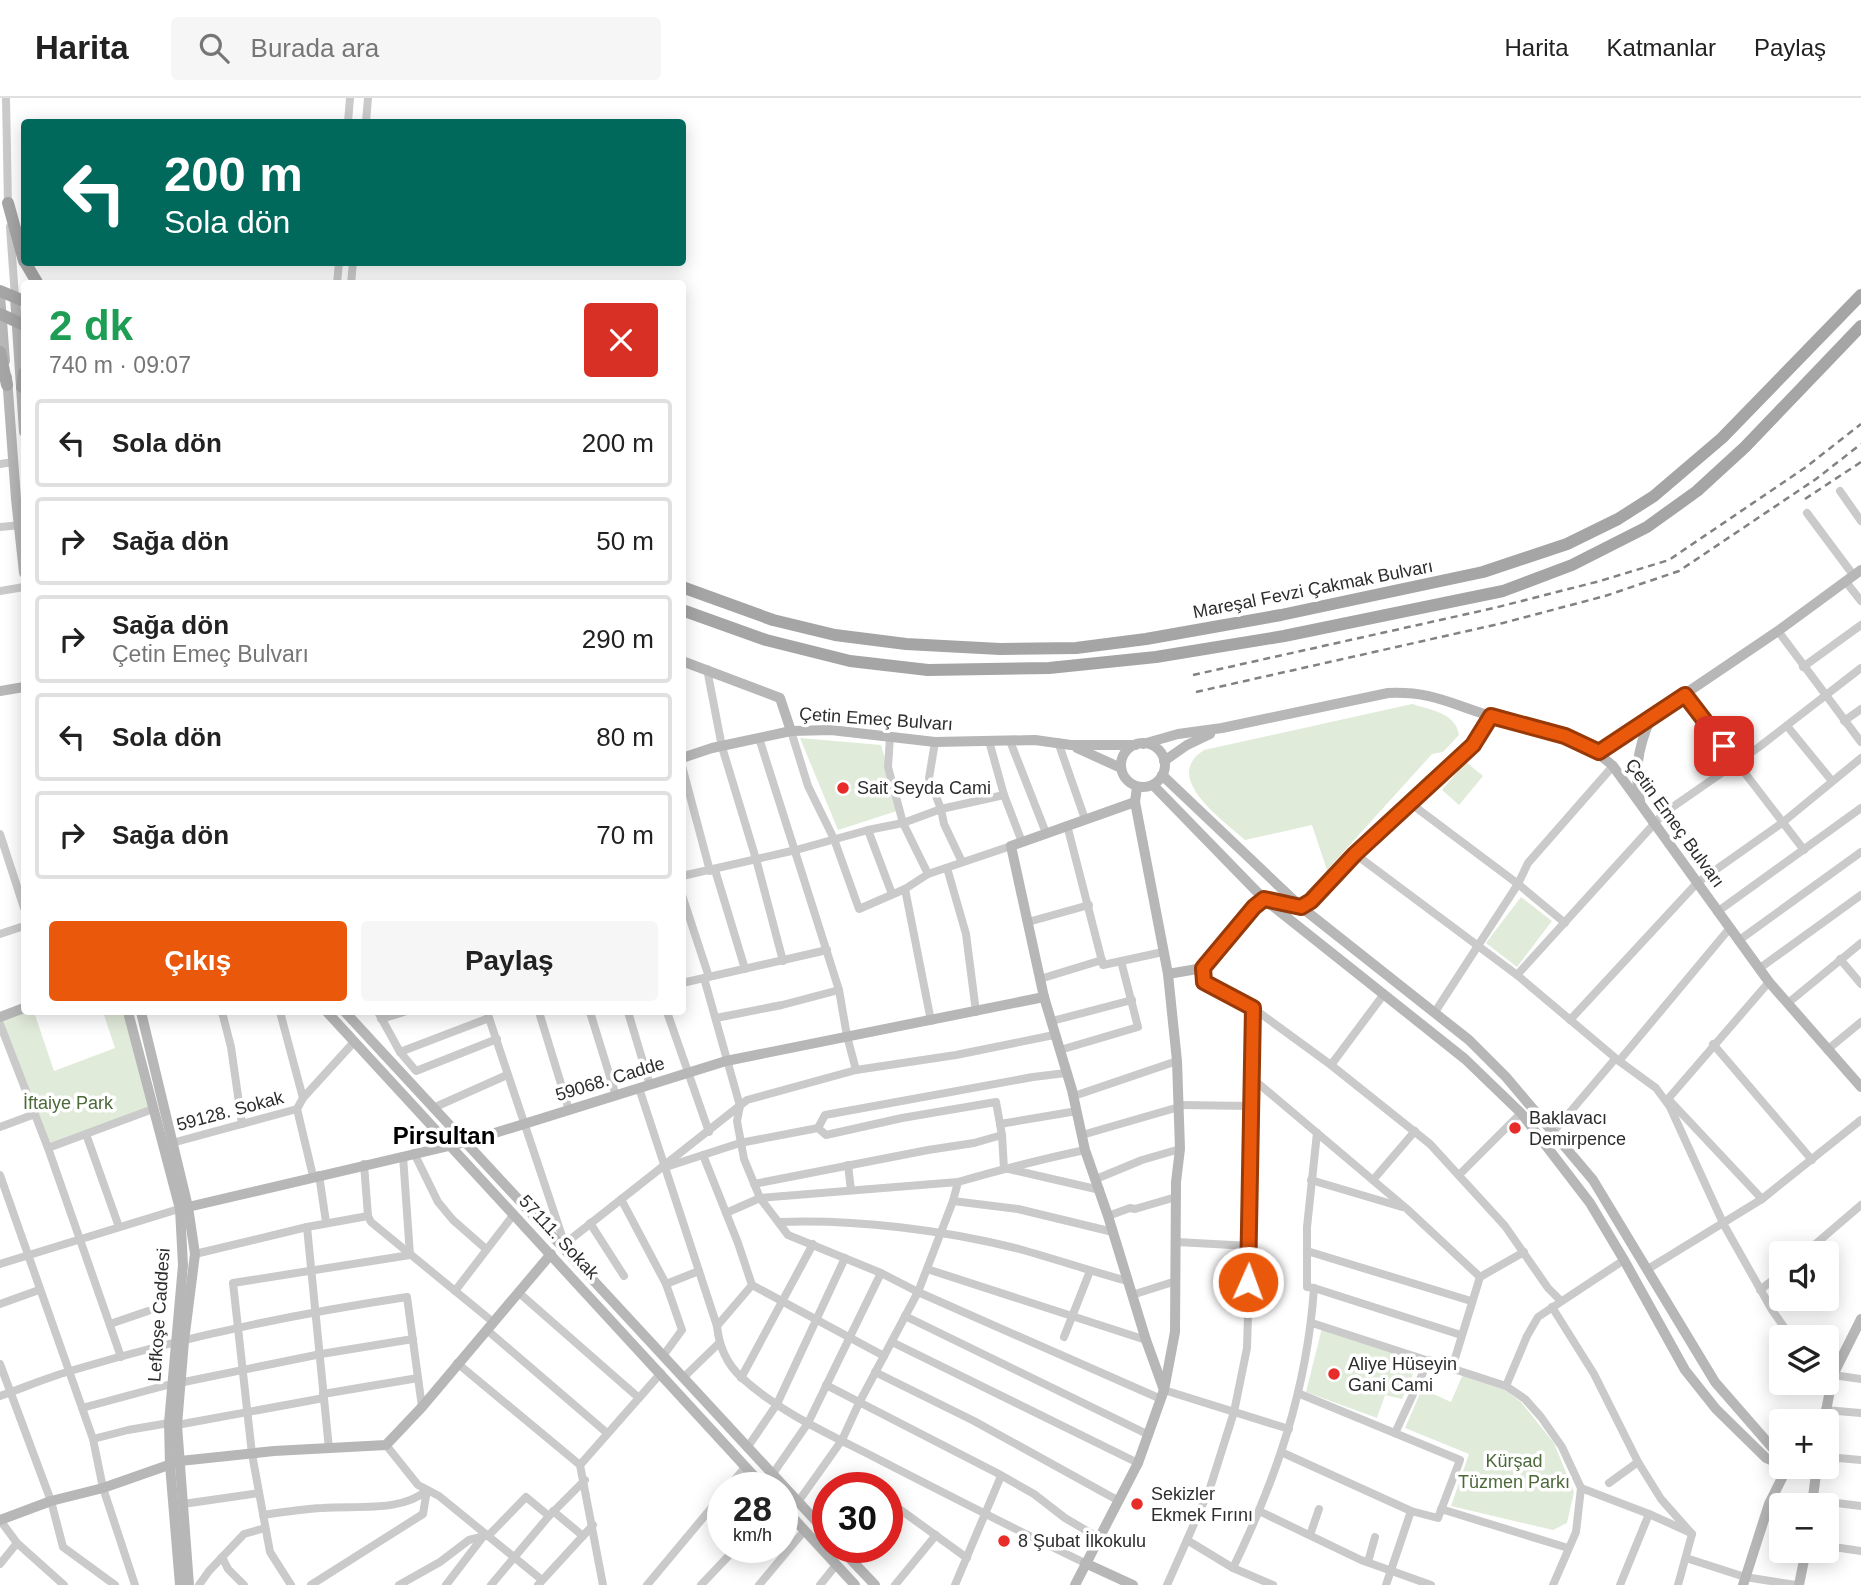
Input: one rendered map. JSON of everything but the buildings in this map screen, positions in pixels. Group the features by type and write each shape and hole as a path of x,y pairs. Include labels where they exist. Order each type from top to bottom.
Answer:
{"main road":[{"path":"8,203 21,248"},
{"path":"0,293 20,299"},
{"name":"Mareşal Fevzi Çakmak Bulvarı","path":"686,588 773,620 835,635 906,644 1000,649 1076,648 1146,639 1281,615 1483,572 1567,544 1618,519 1654,496 1723,438 1861,295"},
{"path":"1,315 21,324"},
{"path":"686,611 766,640 850,660 928,670 1049,668 1156,657 1258,640 1503,591 1572,565 1647,527 1697,491 1745,447 1861,326"},
{"path":"0,352 7,385"}],"street":[{"path":"6,98 8,203 21,324"},
{"path":"348,119 350,98"},
{"path":"366,119 368,98"},
{"path":"0,293 13,462 21,518"},
{"path":"0,464 13,462"},
{"path":"1840,491 1861,521"},
{"path":"1807,513 1854,576 1861,601"},
{"path":"0,527 21,525"},
{"path":"1599,752 1854,576"},
{"path":"0,591 21,588"},
{"path":"1803,667 1861,625"},
{"path":"1778,631 1861,743"},
{"path":"686,662 779,698 808,786 834,839 859,909 905,889 928,874 1135,802"},
{"path":"1517,975 1664,813 1787,726 1861,668"},
{"path":"707,669 722,747 783,961"},
{"path":"0,691 21,688"},
{"name":"Çetin Emeç Bulvarı","path":"1071,745 1139,744 1388,693 1412,692 1431,695 1491,716 1565,736 1599,752 1613,766 1769,982 1861,1087"},
{"path":"1685,695 1804,850"},
{"path":"1844,721 1861,709"},
{"path":"1264,899 1301,907 1311,901 1355,854 1473,745 1491,716"},
{"path":"1641,807 1637,785 1639,755 1642,737 1651,718"},
{"path":"1787,726 1832,781"},
{"name":"Çetin Emeç Bulvarı","path":"1164,761 1187,745 1222,728"},
{"name":"Çetin Emeç Bulvarı","path":"686,757 712,748 791,731 831,730 935,742 1058,742 1071,745 1121,768"},
{"path":"890,737 888,768 903,823 928,874"},
{"path":"759,738 839,990 846,1036 856,1070"},
{"path":"989,741 1017,844 1028,922 1054,1035 1074,1096 1085,1150 1098,1184 1162,1394"},
{"path":"1010,741 1046,833"},
{"path":"935,742 929,778 944,824 962,862"},
{"path":"1058,742 1085,819"},
{"path":"1139,744 1156,749 1164,761 1162,775 1153,785 1137,787 1126,780 1121,768 1124,754 1139,744"},
{"path":"1570,1020 1697,883 1782,823 1861,758"},
{"path":"1435,1012 1518,884 1528,863 1613,766"},
{"path":"1162,775 1301,907 1469,1040 1506,1077 1593,1180 1714,1382 1769,1447"},
{"path":"686,780 745,969"},
{"path":"1153,785 1264,899 1465,1059 1521,1113 1590,1203 1685,1370 1716,1409 1769,1459"},
{"path":"1075,1585 1138,1464 1162,1394 1175,1332 1176,1197 1180,1149 1177,1061 1168,974 1135,802 1137,787"},
{"path":"686,875 796,850 903,823 941,809 1004,795"},
{"path":"1410,803 1565,923"},
{"path":"1717,912 1861,808"},
{"path":"1067,825 1103,965 1163,953"},
{"path":"868,830 892,894"},
{"path":"0,834 21,899"},
{"path":"1738,941 1861,852"},
{"path":"1355,854 1517,975 1617,1060 1656,1088 1762,1199"},
{"path":"947,868 965,934 976,1012"},
{"path":"905,889 931,1021"},
{"path":"1759,968 1861,895"},
{"path":"1168,974 1203,968 1254,907 1264,899"},
{"path":"1028,922 1089,905"},
{"path":"686,909 740,1107 737,1121 740,1143 760,1198 788,1235 1162,1394 1289,1429"},
{"path":"0,934 21,927"},
{"path":"1554,1132 1729,929"},
{"path":"1788,1003 1861,943"},
{"path":"686,982 827,950"},
{"path":"1840,959 1860,981"},
{"path":"1041,979 1102,960"},
{"path":"1060,1050 1138,1027 1121,961"},
{"path":"1203,968 1204,982 1253,1008 1415,1131 1506,1226 1548,1289 1561,1301"},
{"path":"1668,1099 1769,982"},
{"path":"716,1018 839,990"},
{"path":"1331,1065 1384,994"},
{"name":"59068. Cadde","path":"184,1208 466,1142 726,1061 1044,997"},
{"path":"1052,1021 1132,1000"},
{"path":"1167,1585 1210,1488 1234,1412 1247,1348 1253,1008"},
{"path":"0,1017 21,1009"},
{"name":"Lefkoşe Caddesi","path":"129,1015 153,1109 184,1208 173,1424 188,1585"},
{"name":"Lefkoşe Caddesi","path":"142,1015 195,1254 179,1342"},
{"path":"223,1015 231,1047 242,1124"},
{"path":"281,1015 303,1098"},
{"name":"57111. Sokak","path":"330,1015 751,1472"},
{"path":"348,1015 769,1472"},
{"path":"380,1015 400,1052 416,1071 496,1039"},
{"path":"400,1052 486,1015"},
{"path":"488,1015 562,1236 562,1246"},
{"path":"540,1015 569,1110"},
{"path":"591,1015 616,1096"},
{"path":"629,1015 663,1168 717,1326 718,1344 741,1378 808,1423 986,1515 1133,1585"},
{"path":"668,1015 709,1132"},
{"path":"1827,1050 1861,1022"},
{"path":"0,1024 48,1148 121,1357"},
{"path":"562,1246 747,1100 856,1070 956,1055 1054,1035"},
{"path":"326,1222 297,1109 303,1098 354,1042"},
{"path":"1713,1044 1812,1160"},
{"path":"1074,1096 1177,1061"},
{"path":"818,1128 825,1115 1066,1073"},
{"path":"433,1108 507,1075"},
{"path":"1253,1079 1407,1209 1480,1276"},
{"path":"1656,1088 1670,1107 1722,1222 1783,1325"},
{"path":"818,1128 826,1135 902,1118 996,1102 1007,1169"},
{"path":"1082,1135 1179,1106 1251,1106"},
{"path":"48,1148 153,1109"},
{"name":"59128. Sokak","path":"172,1143 297,1109"},
{"path":"1000,1124 1076,1111"},
{"path":"1459,1175 1521,1113"},
{"path":"0,1127 35,1114"},
{"path":"1648,1269 1762,1199 1861,1120"},
{"path":"663,1168 740,1143 818,1128"},
{"path":"1373,1180 1415,1131"},
{"path":"1317,1133 1311,1180 1307,1287 1461,1335"},
{"path":"86,1134 119,1227"},
{"path":"754,1184 974,1143 1002,1135"},
{"path":"1007,1169 1098,1184 1142,1160 1180,1149"},
{"path":"726,1213 760,1198 958,1182 1023,1163 1085,1150"},
{"path":"409,1154 438,1202 453,1220 486,1249"},
{"path":"409,1154 411,1255"},
{"path":"704,1155 752,1285 884,1356"},
{"path":"364,1164 368,1216 377,1227 455,1290 490,1326 607,1433"},
{"path":"848,1165 851,1190"},
{"path":"0,1175 93,1439 103,1488 135,1585"},
{"path":"1311,1180 1407,1209"},
{"path":"812,1516 798,1502 842,1440 918,1292 942,1233 958,1182"},
{"path":"1108,1216 1176,1197"},
{"path":"621,1199 666,1284 682,1330 663,1356"},
{"path":"953,1201 1018,1209 1113,1232"},
{"path":"1819,1241 1860,1207"},
{"path":"0,1264 184,1208"},
{"path":"455,1290 514,1214"},
{"path":"195,1254 326,1222 368,1216"},
{"path":"779,1222 817,1220 942,1233 1018,1249 1127,1281"},
{"path":"590,1223 624,1276"},
{"path":"307,1227 329,1449"},
{"path":"1177,1242 1250,1246"},
{"path":"741,1378 813,1244"},
{"path":"1307,1251 1471,1301"},
{"path":"1452,1368 1480,1276 1524,1252"},
{"path":"64,1585 17,1543 0,1520 51,1501 103,1488 175,1463 252,1454 386,1445 422,1407 551,1254"},
{"path":"291,1585 270,1552 265,1528 252,1454 233,1283 411,1255"},
{"path":"747,1448 777,1404 845,1258"},
{"path":"1506,1386 1538,1317 1624,1260"},
{"path":"927,1269 1146,1340"},
{"path":"666,1284 699,1271"},
{"path":"1064,1337 1090,1271"},
{"path":"774,1472 808,1423 881,1273"},
{"path":"1132,1295 1176,1281"},
{"path":"1760,1290 1769,1283"},
{"path":"717,1326 752,1285"},
{"path":"1233,1568 1259,1511 1300,1394 1312,1323 1314,1288"},
{"path":"0,1304 39,1290"},
{"path":"519,1292 639,1398"},
{"path":"0,1396 68,1371 179,1342 316,1310 407,1297 422,1407"},
{"path":"1552,1307 1594,1374 1638,1462 1661,1499 1692,1534"},
{"path":"110,1324 148,1311"},
{"path":"905,1316 1149,1435"},
{"path":"1839,1357 1861,1319"},
{"path":"1312,1323 1506,1386 1525,1399 1562,1447 1581,1488 1576,1532 1553,1585"},
{"path":"82,1408 175,1384 321,1354 413,1339"},
{"path":"892,1342 1138,1464"},
{"path":"683,1378 718,1344"},
{"path":"1395,1433 1429,1360"},
{"path":"457,1363 580,1465 603,1585"},
{"path":"0,1364 51,1501 63,1547 115,1585"},
{"path":"875,1372 974,1420 1119,1501"},
{"path":"580,1465 661,1373"},
{"path":"1839,1375 1861,1379"},
{"path":"93,1439 128,1430 247,1412 418,1378"},
{"path":"826,1385 1002,1476 1099,1538"},
{"path":"1281,1452 1411,1511 1438,1518 1460,1460 1300,1394"},
{"path":"1839,1415 1861,1413"},
{"path":"386,1445 418,1485 439,1496 485,1537 515,1557 540,1582 593,1525"},
{"path":"1839,1458 1861,1460"},
{"path":"1609,1483 1638,1462"},
{"name":"Lefkoşe Caddesi","path":"175,1463 183,1504 188,1585"},
{"path":"741,1472 746,1466"},
{"path":"955,1585 1002,1476"},
{"path":"1744,1581 1779,1479"},
{"path":"491,1585 551,1514 584,1480"},
{"path":"1581,1488 1692,1534"},
{"path":"263,1515 320,1508 396,1504 418,1498 427,1490"},
{"path":"311,1585 423,1514 427,1490"},
{"path":"183,1504 259,1493"},
{"path":"446,1585 485,1537 526,1497 583,1536"},
{"path":"1839,1504 1861,1506"},
{"path":"1310,1535 1319,1509"},
{"path":"1441,1509 1568,1548"},
{"path":"903,1511 967,1558"},
{"path":"1259,1511 1391,1572 1431,1585"},
{"path":"1386,1585 1411,1511"},
{"path":"646,1585 707,1513"},
{"path":"1620,1585 1649,1514"},
{"path":"798,1523 855,1585"},
{"path":"188,1585 203,1577 244,1534 265,1528"},
{"path":"759,1585 805,1530"},
{"path":"1678,1585 1692,1534"},
{"path":"895,1585 936,1535"},
{"path":"399,1585 440,1562 469,1540 485,1537"},
{"path":"1368,1562 1375,1537"},
{"path":"1187,1540 1233,1568 1273,1585"},
{"path":"0,1564 17,1543"},
{"path":"1839,1548 1861,1551"},
{"path":"222,1557 228,1569 244,1585"},
{"path":"1686,1558 1744,1581 1797,1585 1803,1563"},
{"path":"701,1585 722,1563"},
{"path":"854,1563 875,1585"},
{"path":"820,1585 836,1564"}],"green space":[{"path":"1412,704 1448,717 1459,735 1443,752 1432,754 1327,870 1312,825 1245,840 1206,805 1191,783 1189,772 1192,762 1204,750"},
{"path":"800,738 881,745 900,810 838,830"},
{"path":"1466,762 1483,776 1459,805 1442,790"},
{"path":"1521,897 1552,921 1517,967 1486,943"},
{"name":"İftaiye Park","path":"21,1013 21,1015 35,1015 54,1071 115,1048 104,1015 129,1015 153,1109 48,1148 0,1017"},
{"path":"1322,1328 1420,1358 1402,1399 1385,1395 1377,1418 1306,1392"},
{"name":"Kürşad Tüzmen Parkı","path":"1463,1374 1501,1387 1521,1402 1554,1443 1574,1492 1567,1523 1553,1530 1451,1506 1469,1454 1405,1428 1422,1389 1451,1402"}],"railway":[{"path":"1193,675 1494,608 1669,560 1806,467 1861,424"},
{"path":"1196,692 1503,623 1605,596 1679,571 1816,479 1861,444"},
{"path":"1805,499 1861,462"}],"place":[{"name":"Sait Seyda Cami","path":"843,788"},
{"name":"Baklavacı Demirpence","path":"1515,1128"},
{"name":"Aliye Hüseyin Gani Cami","path":"1334,1374"},
{"name":"Sekizler Ekmek Fırını","path":"1137,1504"},
{"name":"8 Şubat İlkokulu","path":"1004,1541"}],"district":[{"name":"Pirsultan","path":"444,1135"}],"route":[{"path":"1248,1282 1252,1185 1253,1008 1204,982 1203,968 1254,907 1264,899 1301,907 1311,901 1355,854 1473,745 1491,716 1565,736 1599,752 1685,695 1724,746"}]}
